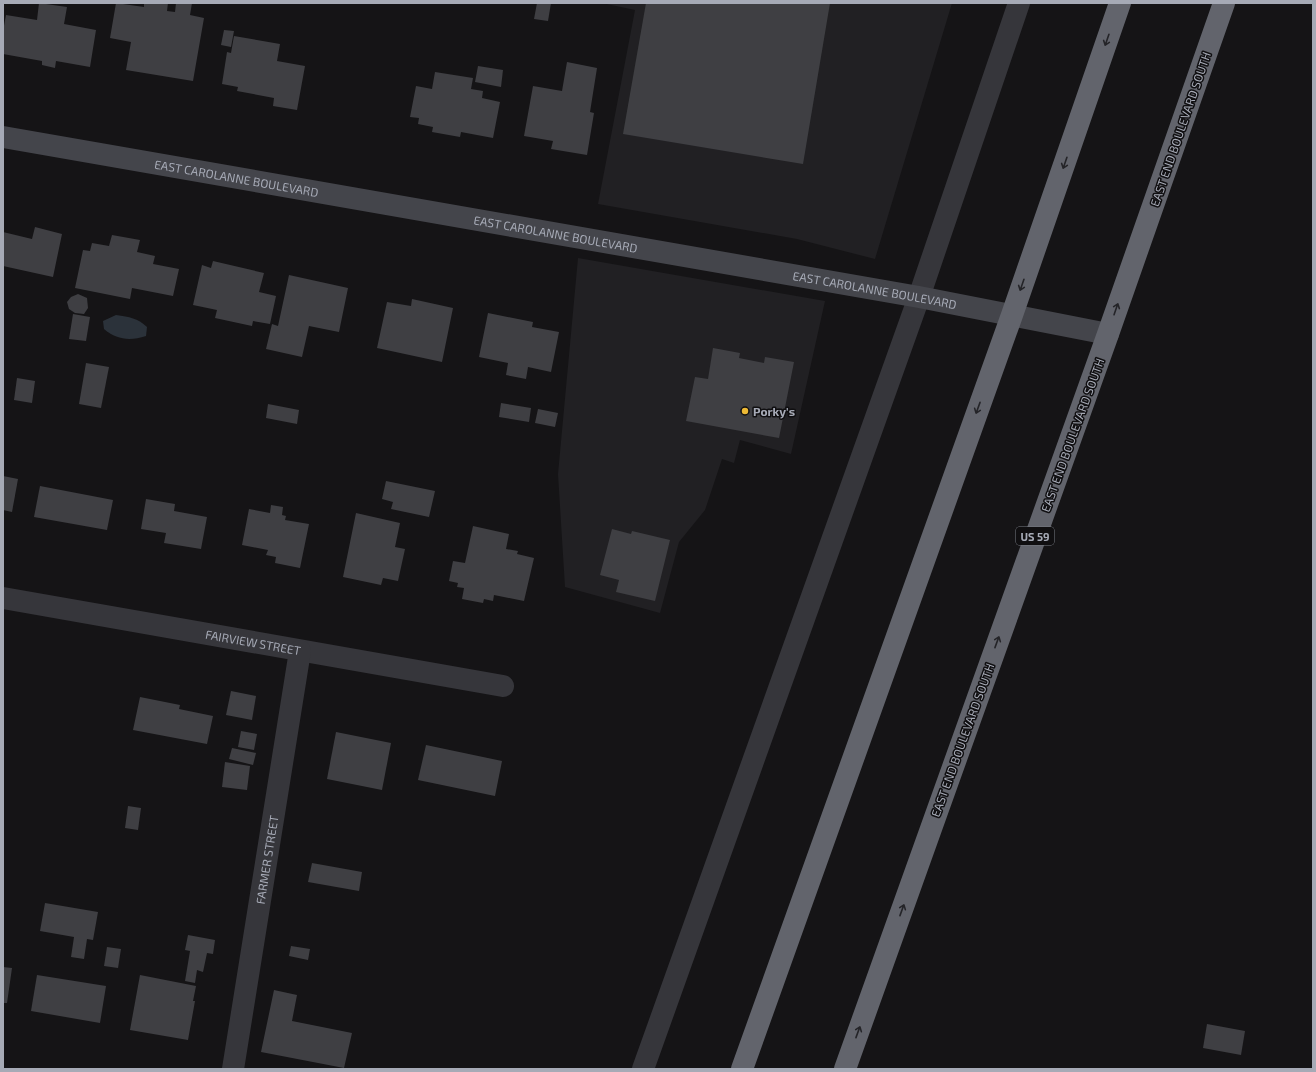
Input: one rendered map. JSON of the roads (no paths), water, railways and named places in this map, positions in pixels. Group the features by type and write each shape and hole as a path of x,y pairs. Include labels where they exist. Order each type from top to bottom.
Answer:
{"highway":[{"path":"742,1069 1012,315 1120,3"},
{"name":"EAST END BOULEVARD SOUTH","path":"845,1069 1108,334 1224,3"}],"street":[{"path":"643,1069 919,297 1019,3"},
{"name":"EAST CAROLANNE BOULEVARD","path":"3,137 919,297 1108,334"},
{"name":"FAIRVIEW STREET","path":"3,598 503,686"},
{"name":"FARMER STREET","path":"233,1069 300,650"}],"place":[{"name":"Porky's","path":"745,411"}]}
